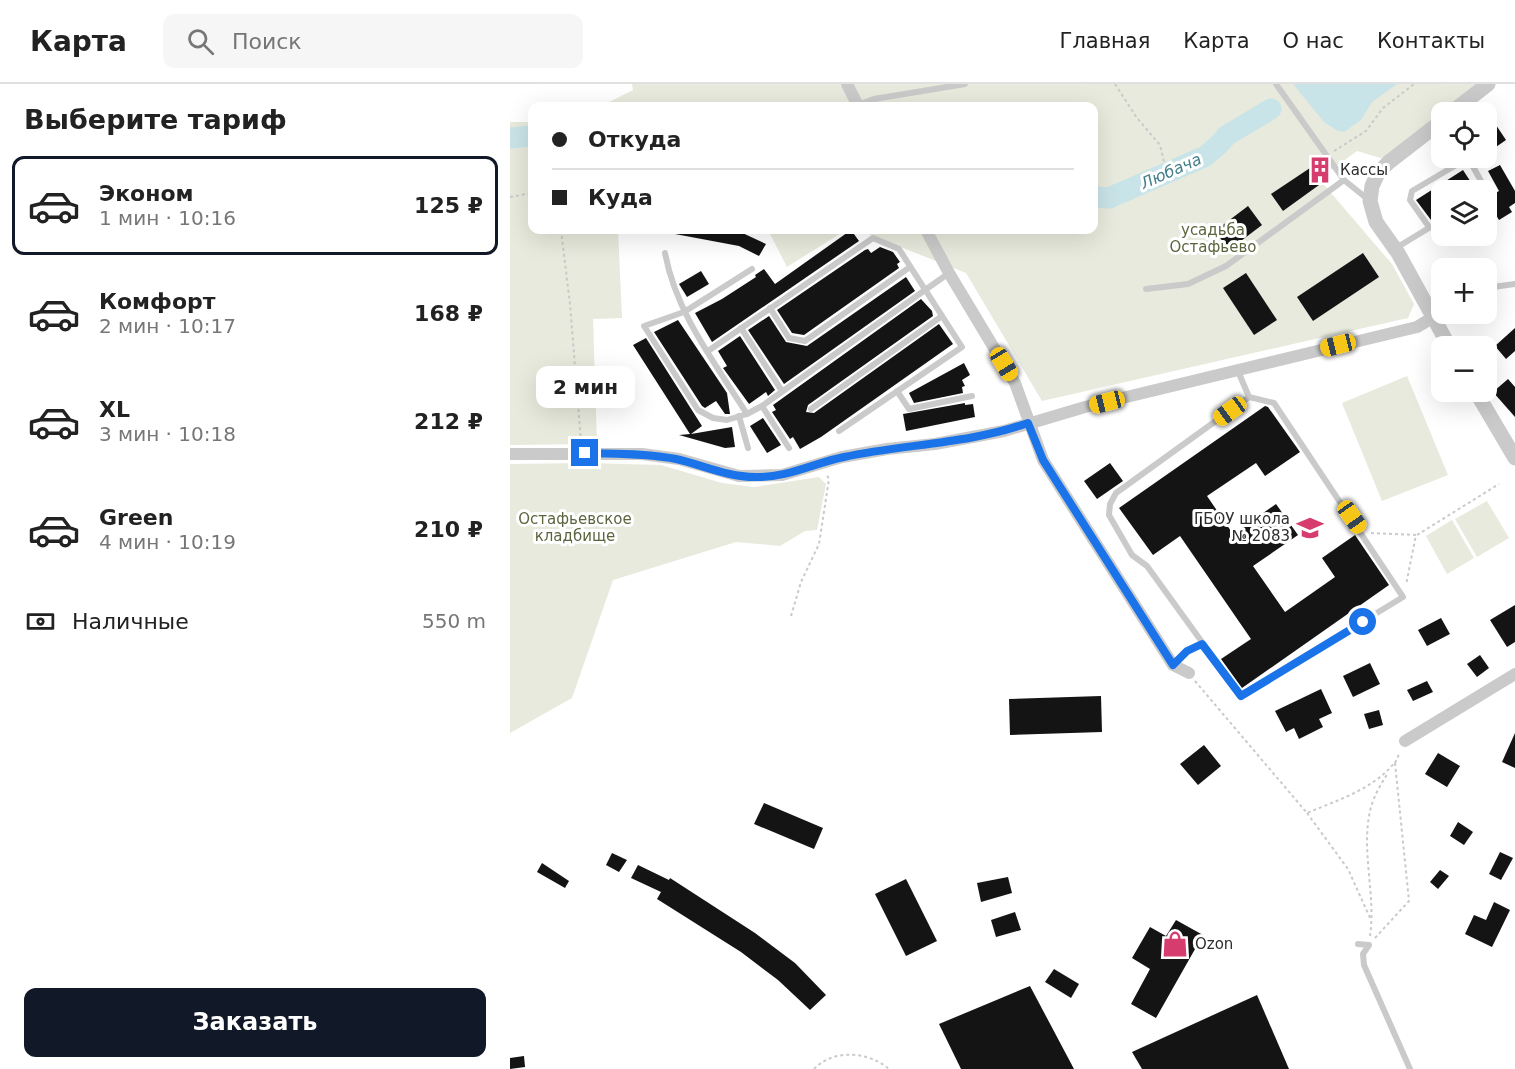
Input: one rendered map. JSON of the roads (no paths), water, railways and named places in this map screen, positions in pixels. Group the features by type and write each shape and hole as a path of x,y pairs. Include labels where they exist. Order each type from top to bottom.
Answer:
{"street":[{"path":"847,84 856,102"},
{"path":"1465,102 1488,84"},
{"path":"1431,130 1378,173 1372,186 1370,201 1376,222 1395,248 1431,315"},
{"path":"928,234 1015,382 1043,460 1173,665 1189,673"},
{"path":"510,454 585,453 662,456 724,474 768,477 782,475 842,457 935,444 1004,431 1028,423 1431,322"},
{"path":"1482,402 1515,458"},
{"path":"1405,741 1515,674"}],"lane":[{"path":"867,102 965,84"},
{"path":"1276,84 1344,180 1370,201"},
{"path":"1431,180 1463,161 1472,163 1480,180"},
{"path":"1146,289 1188,284 1226,266 1344,180"},
{"path":"1395,248 1429,227 1410,200 1413,191 1431,180"},
{"path":"708,351 873,238 899,249 962,347 839,431"},
{"path":"665,253 670,279 684,312 747,414"},
{"path":"770,309 789,338 805,340 910,267"},
{"path":"752,269 684,312 644,326 698,410 713,418 727,420 747,414 762,406 949,273"},
{"path":"1497,286 1515,284"},
{"path":"811,409 942,316"},
{"path":"741,328 782,391"},
{"path":"1238,370 1249,397"},
{"path":"897,391 909,409 972,396"},
{"path":"1249,397 1274,403 1404,597 1241,696 1147,566 1132,555 1109,515 1110,504 1116,493 1249,397"},
{"path":"762,406 789,448"},
{"path":"739,416 748,448"},
{"path":"1173,665 1187,651 1202,644"},
{"path":"1359,944 1369,945 1364,954 1364,965 1410,1069"}],"water":[{"path":"1293,84 1397,84 1372,102 1361,120 1344,132 1324,122"}],"waterway":[{"name":"Любача","path":"1098,197 1109,198 1206,156 1226,136 1271,109"},
{"name":"Любача","path":"510,138 528,136"}],"place":[{"name":"Кассы","path":"1320,170"},
{"name":"ГБОУ школа № 2083","path":"1310,528"},
{"name":"Ozon","path":"1175,944"}],"park label":[{"name":"усадьба Остафьево","path":"1213,238"},
{"name":"Остафьевское кладбище","path":"575,528"}]}
